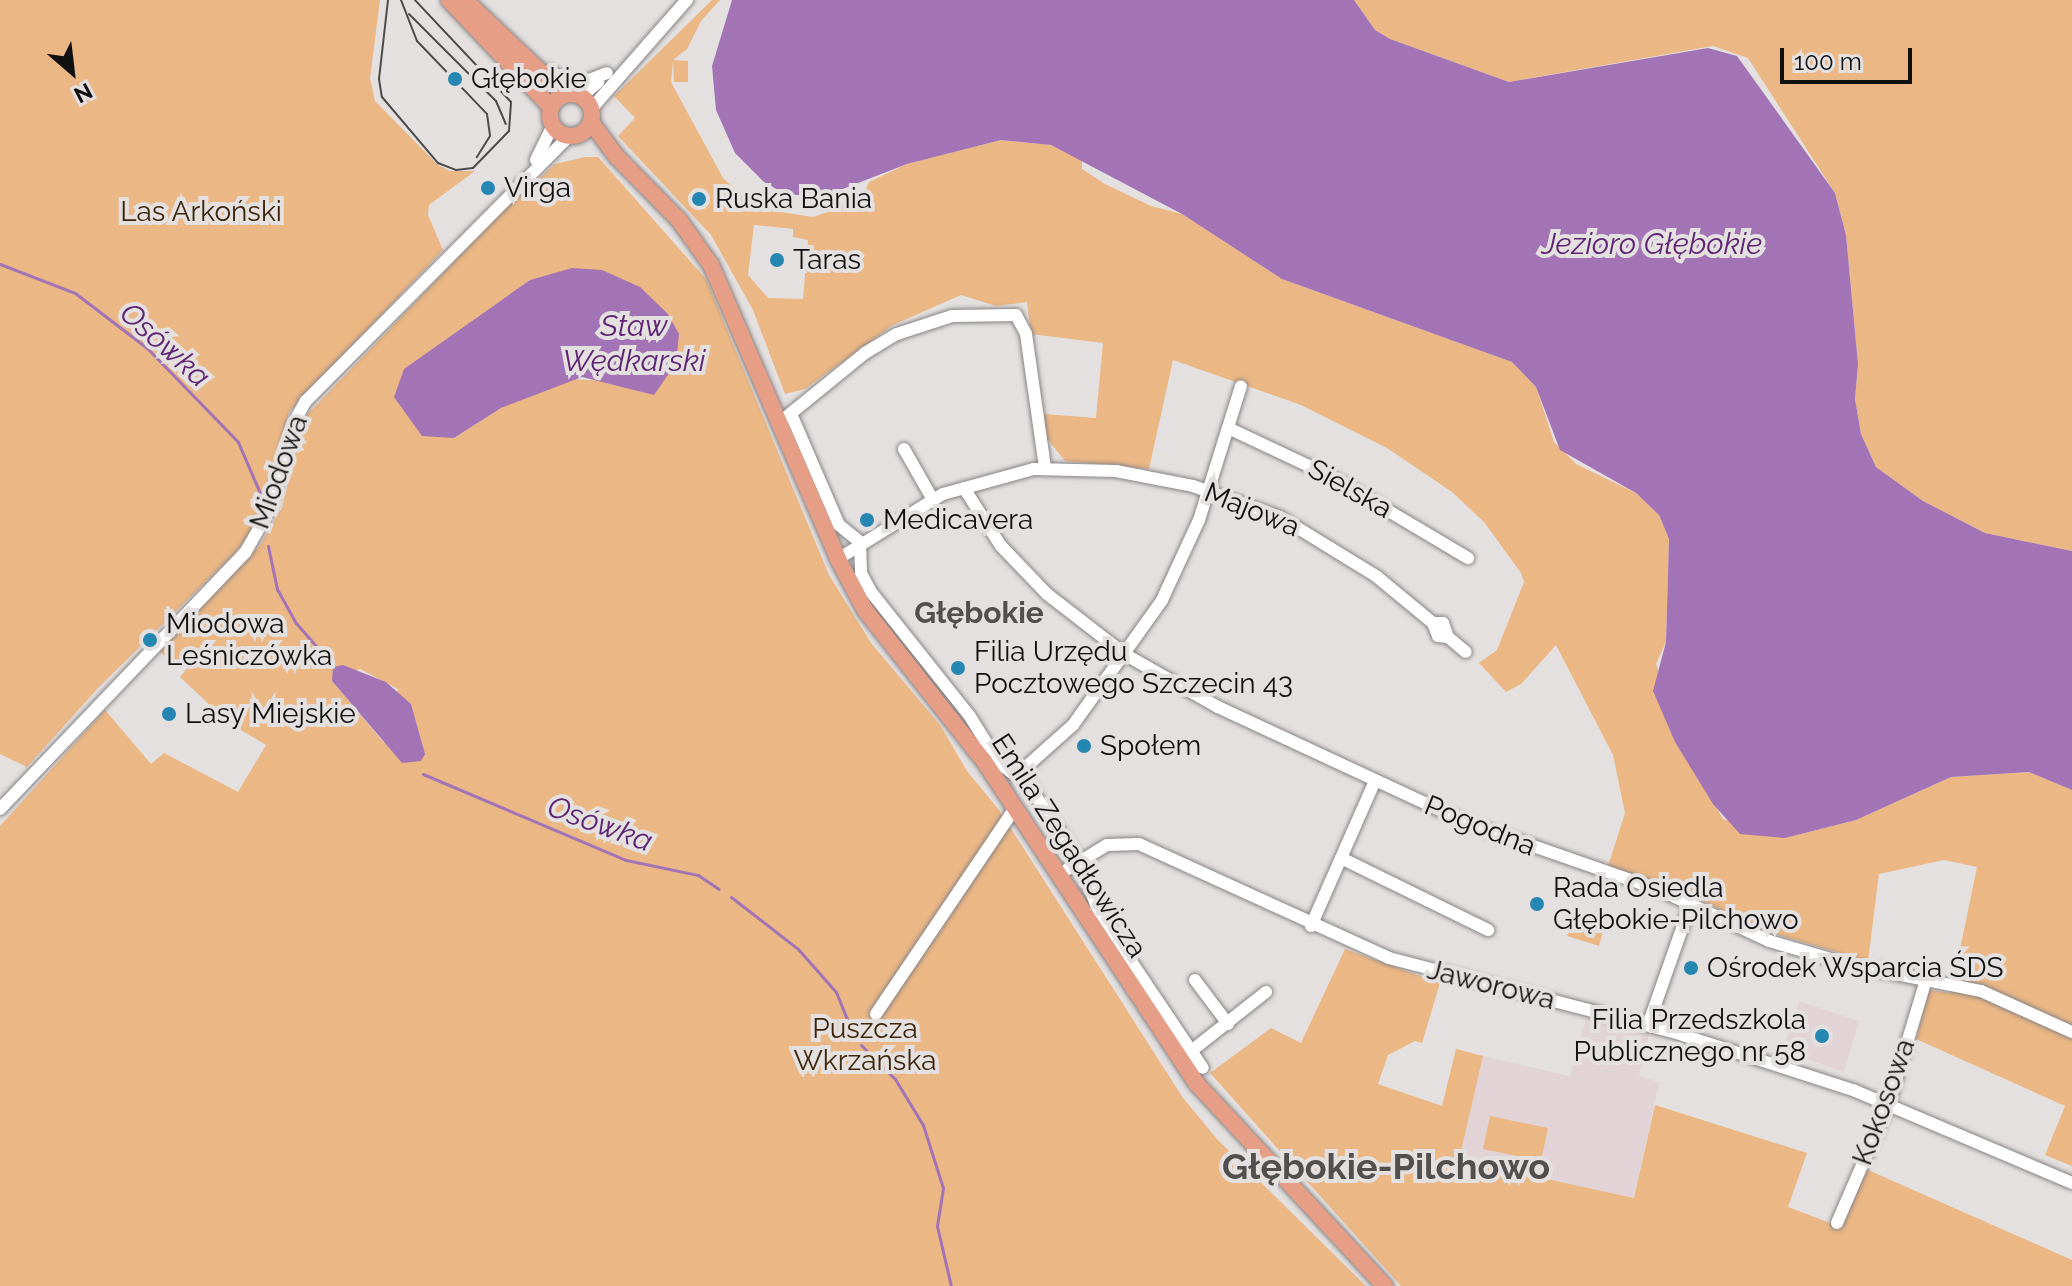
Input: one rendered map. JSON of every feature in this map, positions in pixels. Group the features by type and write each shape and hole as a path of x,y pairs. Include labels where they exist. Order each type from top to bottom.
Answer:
{"main road":[{"path":"449,0 551,107 553,125"},
{"name":"Emila Zegadłowicza","path":"465,0 582,106 616,156 672,211 707,258 786,417 836,555 871,617 1015,808 1197,1084 1385,1286"},
{"path":"551,107 582,106 572,137"},
{"name":"Emila Zegadłowicza","path":"553,125 616,156"}],"street":[{"path":"582,106 687,0"},
{"path":"582,106 607,73 666,21"},
{"path":"500,33 566,83 587,84 607,73"},
{"name":"Miodowa","path":"528,174 553,125"},
{"name":"Miodowa","path":"0,809 248,550 272,504 291,429 306,401 528,174 572,137"},
{"path":"1045,468 1026,334 1016,315 966,314 924,324 873,347 786,417 839,525 860,542 861,573 871,592 969,715 999,763 1017,775 1079,860 1095,906 1203,1068"},
{"path":"1017,775 1066,734 1126,655 1173,579 1209,491 1241,386"},
{"name":"Sielska","path":"1228,428 1328,475 1468,558"},
{"path":"904,449 932,498"},
{"name":"Majowa","path":"836,555 932,498 964,488 1045,468 1134,473 1209,491 1280,517 1326,543 1433,623 1438,636 1448,637 1466,652"},
{"name":"Pogodna","path":"964,488 984,523 1021,569 1126,655 1218,707 1375,781 1526,847 1691,903 1778,944 2007,1000 2072,1032"},
{"path":"1311,926 1375,781"},
{"path":"876,1014 1015,808"},
{"name":"Jaworowa","path":"1058,875 1107,845 1139,844 1311,926 1428,971 1648,1025 1889,1103 2072,1183"},
{"path":"1341,858 1448,915 1488,930"},
{"path":"1648,1025 1691,903"},
{"path":"1195,980 1228,1024"},
{"name":"Kokosowa","path":"1837,1223 1889,1103 1926,980"},
{"path":"1190,1052 1266,992"}],"shaded area":[{"name":"Filia Przedszkola Publicznego nr 58","path":"1799,1001 1859,1021 1844,1072 1783,1051"},
{"path":"1586,1018 1649,1034 1639,1076 1659,1082 1634,1198 1458,1160 1483,1056 1570,1076"}],"green space":[{"name":"Las Arkoński","path":"0,0 380,0 370,78 375,101 438,165 450,171 475,171 429,205 428,215 443,250 289,412 255,526 236,552 98,688 27,767 0,754"},
{"path":"712,0 720,0 701,21 687,49 673,60 688,61 688,82 674,82 673,61 671,82 723,178 756,208 813,217 839,208 865,192 869,182 907,164 1001,140 1051,145 1082,160 1082,169 1105,184 1151,206 1182,214 1282,279 1512,362 1536,387 1554,442 1576,464 1636,493 1659,515 1669,539 1666,642 1656,664 1696,774 1723,819 1785,838 1856,820 1951,777 2029,772 2072,790 2072,1166 2045,1155 2065,1106 1916,1039 1929,990 1951,993 1977,867 1944,860 1879,874 1868,961 1761,930 1687,893 1608,866 1625,813 1613,755 1556,645 1521,684 1506,692 1479,663 1497,650 1524,582 1521,573 1484,522 1452,492 1387,448 1301,405 1173,360 1149,469 1065,461 1045,436 1044,414 1096,418 1103,343 1031,334 1027,302 996,306 961,295 893,325 805,389 785,394 753,310 711,235 618,136 635,118 614,96","holes":["754,225 793,229 793,237 808,240 803,299 768,298 748,275"]},
{"path":"1354,0 2072,0 2072,551 1985,533 1923,501 1876,467 1861,434 1855,399 1858,364 1846,235 1835,193 1748,58 1713,46 1509,82 1390,39 1375,30"},
{"name":"Puszcza Wkrzańska","path":"598,157 706,279 829,575 871,643 940,725 967,771 999,810 1183,1098 1217,1139 1366,1286 0,1286 0,826 105,710 151,764 164,753 238,792 266,745 229,723 180,677 191,663 176,667 160,652 260,545 282,508 304,418 502,212 555,164","holes":["530,280 676,363 613,381 568,379 501,408 454,438 442,433","360,669 398,689 384,743 332,681"]},
{"path":"1574,915 1605,924 1599,946 1567,936"},
{"path":"1345,949 1440,983 1422,1043 1415,1041 1388,1055 1378,1084 1442,1106 1456,1049 1483,1056 1459,1160 1634,1198 1655,1105 1807,1153 1788,1207 1833,1224 1855,1168 1868,1170 2072,1260 2072,1286 1401,1286 1210,1073 1271,1028 1301,1043"},
{"path":"1490,1116 1548,1128 1541,1161 1483,1149"}],"water":[{"name":"Jezioro Głębokie","path":"732,0 1354,0 1375,30 1390,39 1509,82 1708,48 1737,56 1835,193 1846,235 1858,364 1855,399 1861,434 1876,467 1923,501 1985,533 2072,551 2072,790 2029,772 1951,777 1856,820 1785,838 1740,834 1713,804 1675,742 1653,691 1666,642 1669,539 1659,515 1636,493 1560,450 1536,387 1512,362 1282,279 1182,214 1051,145 1001,140 907,164 822,197 785,194 764,182 735,153 716,110 712,66"},
{"name":"Staw Wędkarski","path":"572,268 602,270 640,287 668,314 679,334 676,363 654,395 582,377 501,408 454,438 422,436 394,397 404,369 530,280"},
{"path":"343,665 386,682 411,704 425,754 421,761 402,763 332,681 333,667"}],"waterway":[{"name":"Osówka","path":"0,264 75,293 147,348 238,442 263,500"},
{"name":"Osówka","path":"268,546 277,589 296,623 328,660"},
{"name":"Osówka","path":"423,774 626,860 698,875 719,889"},
{"name":"Osówka","path":"731,897 798,949 836,992 851,1029"},
{"name":"Osówka","path":"861,1045 895,1079 923,1125 943,1188 937,1226 951,1286"}],"tram line":[{"path":"388,0 379,79 382,97 438,163 456,170 473,168 509,131 511,102 415,0"},
{"path":"401,0 417,41 487,114 490,136 477,157"},
{"path":"409,14 496,101 506,124"}],"place":[{"name":"Głębokie","path":"455,79"},
{"name":"Virga","path":"488,188"},
{"name":"Ruska Bania","path":"699,199"},
{"name":"Taras","path":"777,260"},
{"name":"Medicavera","path":"867,520"},
{"name":"Miodowa Leśniczówka","path":"150,640"},
{"name":"Filia Urzędu Pocztowego Szczecin 43","path":"958,668"},
{"name":"Lasy Miejskie","path":"169,714"},
{"name":"Społem","path":"1084,746"},
{"name":"Rada Osiedla Głębokie-Pilchowo","path":"1537,904"},
{"name":"Ośrodek Wsparcia ŚDS","path":"1691,968"},
{"name":"Filia Przedszkola Publicznego nr 58","path":"1822,1036"}],"district":[{"name":"Głębokie","path":"979,613"},
{"name":"Głębokie-Pilchowo","path":"1386,1167"}]}
